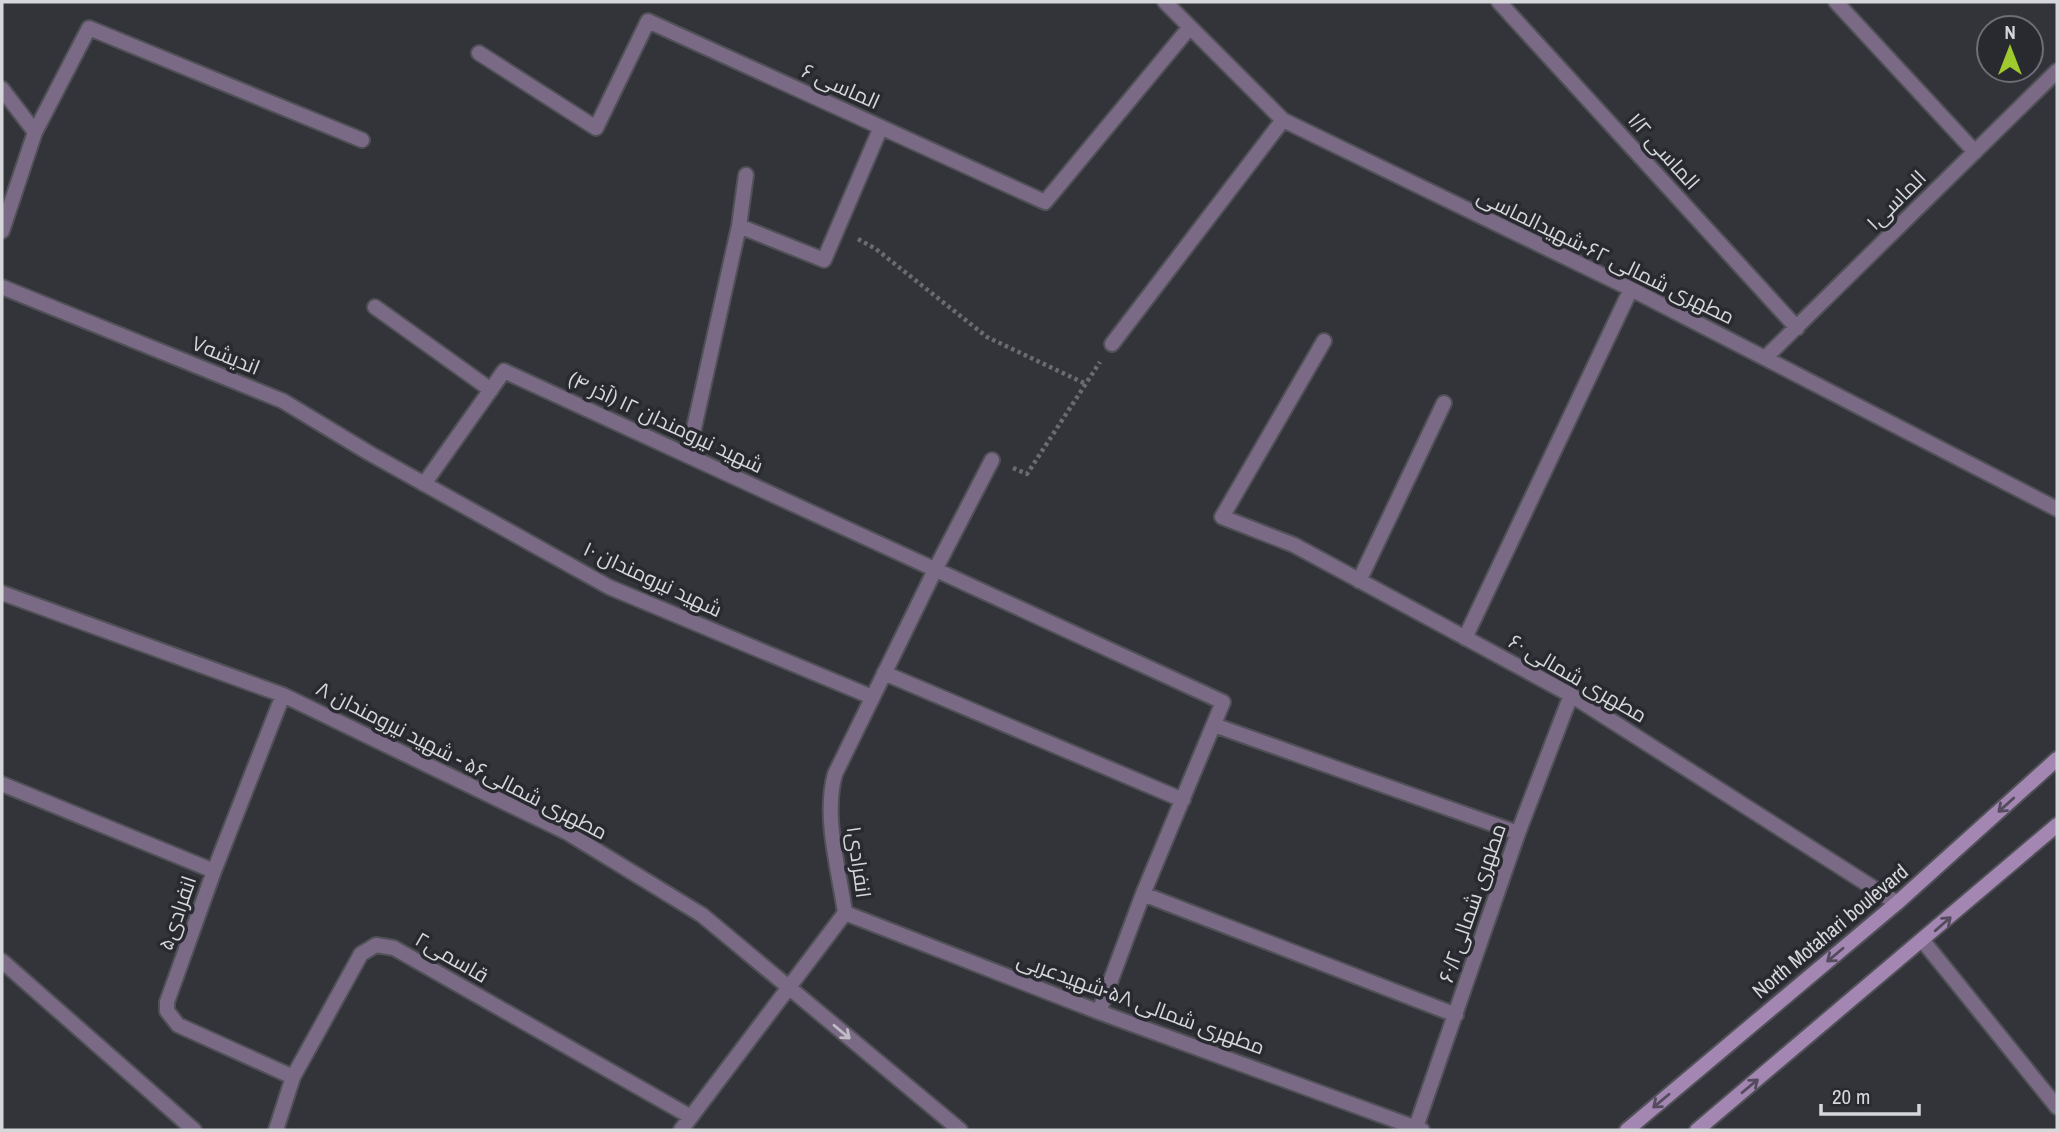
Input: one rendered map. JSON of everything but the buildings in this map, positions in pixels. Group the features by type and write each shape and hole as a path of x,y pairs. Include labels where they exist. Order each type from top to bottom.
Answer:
{"main road":[{"name":"North Motahari boulevard","path":"1626,1130 1896,903 2057,759"},
{"path":"1698,1130 2057,825"}],"street":[{"name":"مطهری شمالی ۶۲-شهیدالماسی","path":"1165,2 1283,120 1630,289 2057,509"},
{"name":"الماسی ۱/۲","path":"1499,2 1797,328"},
{"path":"1836,2 1976,152"},
{"name":"الماسی ۶","path":"479,53 596,128 648,21 1045,202 1191,27"},
{"path":"2,231 35,132 89,27 362,140"},
{"name":"الماسی۱","path":"1765,358 2057,71"},
{"path":"2,89 35,132"},
{"path":"1112,344 1283,120"},
{"path":"739,226 824,260 881,127"},
{"path":"688,455 739,226 746,175"},
{"name":"اندیشه۷","path":"2,287 283,401 424,484"},
{"path":"1465,638 1630,289"},
{"path":"375,307 491,390"},
{"name":"مطهری شمالی ۶۰","path":"1324,341 1222,517 1294,545 1571,695 1896,903"},
{"name":"شهید نیرومندان ۱۲ (آذر ۴)","path":"424,484 504,371 1223,702 1214,725"},
{"path":"1359,580 1444,403"},
{"name":"انفرادی۱","path":"681,1130 845,913 831,790 872,697 992,460"},
{"name":"شهید نیرومندان ۱۰","path":"424,484 609,587 872,697"},
{"name":"مطهری شمالی۵۶ - شهید نیرومندان ۸","path":"2,593 283,695 568,833 702,915 960,1130"},
{"path":"884,673 1183,800"},
{"name":"انفرادی۵","path":"283,695 214,871 167,1011 178,1025 293,1077"},
{"name":"مطهری شمالی۶۰/۲","path":"1418,1129 1518,833 1571,695"},
{"path":"1099,1012 1143,894 1214,725 1518,833"},
{"path":"2,784 214,871"},
{"path":"1143,894 1456,1015"},
{"name":"مطهری شمالی ۵۸-شهیدعربی","path":"845,913 1099,1012 1418,1129"},
{"path":"1923,941 2057,1107"},
{"name":"قاسمی۲","path":"276,1130 293,1077 361,954 376,945 394,948 691,1117"},
{"path":"2,961 194,1130"}],"path":[{"path":"838,228 876,248 987,337 1086,384 1027,474 992,460"}]}
